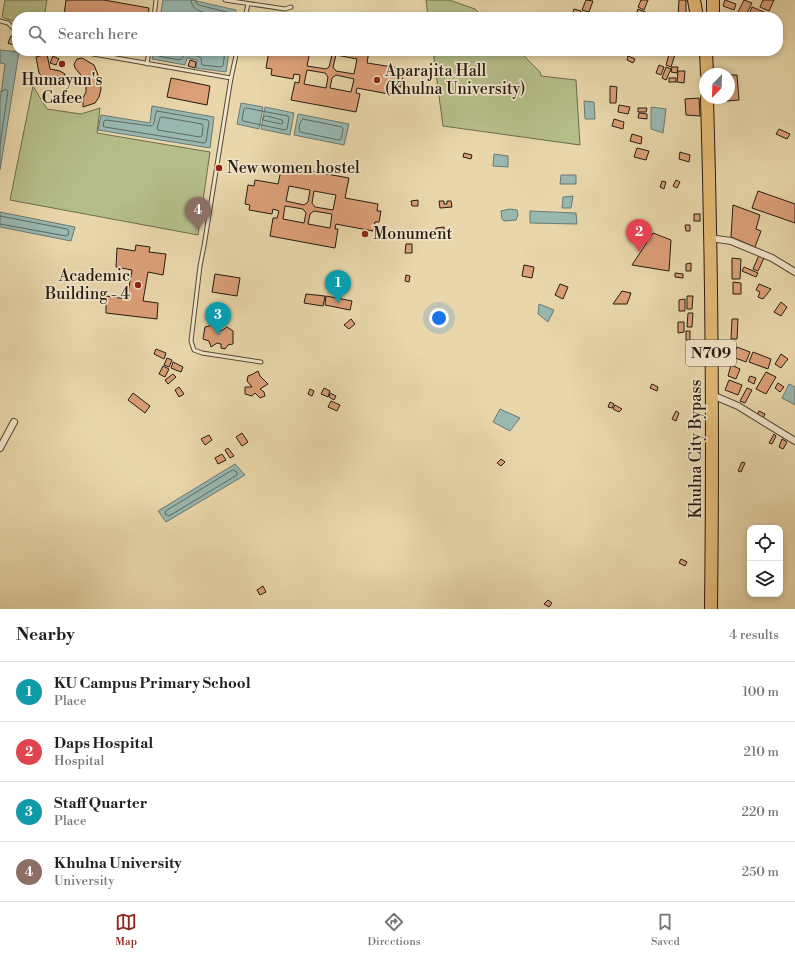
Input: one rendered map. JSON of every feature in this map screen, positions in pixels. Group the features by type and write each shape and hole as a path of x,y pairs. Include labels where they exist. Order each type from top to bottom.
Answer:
{"highway":[{"path":"694,0 695,12"},
{"path":"713,0 713,12"},
{"path":"706,56 707,68"},
{"name":"Khulna City Bypass","path":"707,104 713,446 710,609"}],"street":[{"path":"710,238 731,241 772,258 795,272"},
{"path":"712,395 738,406 795,442"},
{"path":"0,448 14,422"}],"lane":[{"path":"155,12 156,0"},
{"path":"225,0 285,9 291,7"},
{"path":"246,12 248,4"},
{"path":"0,21 8,23 12,27"},
{"path":"103,56 231,78"},
{"path":"147,64 148,56"},
{"path":"236,56 200,266 191,341 194,350 202,353 261,362"}],"green space":[{"path":"5,0 47,0 45,12 12,12 12,21 2,17"},
{"path":"426,0 449,0 475,9 478,12 427,12"},
{"path":"434,56 524,56 540,72 541,76 576,80 580,145 443,126"},
{"path":"33,86 47,109 81,114 100,108 97,133 210,152 198,235 10,200"}],"water":[{"path":"163,0 192,0 236,10 236,12 161,12"},
{"path":"0,50 12,51 12,56 18,56 0,170 0,101 5,64 0,63"},
{"path":"153,56 228,56 226,72 196,68 197,60 187,58 185,65 152,59"},
{"path":"584,101 594,102 595,119 585,119"},
{"path":"241,103 263,107 259,129 237,124"},
{"path":"152,106 214,117 210,148 98,130 101,115 150,123"},
{"path":"265,107 294,113 290,135 261,129"},
{"path":"651,107 666,109 663,133 651,129"},
{"path":"298,114 349,124 344,145 294,135"},
{"path":"494,154 508,156 508,167 493,166"},
{"path":"561,175 576,175 576,184 560,184"},
{"path":"573,196 571,208 562,208 563,197"},
{"path":"510,209 517,210 518,215 516,220 504,221 502,219 501,211"},
{"path":"530,211 576,213 577,224 530,223"},
{"path":"0,212 75,227 71,241 0,227"},
{"path":"539,304 554,310 548,322 538,314"},
{"path":"789,384 795,387 795,405 782,398"},
{"path":"500,409 520,418 510,431 493,422"},
{"path":"235,464 245,475 166,522 158,511"}],"building":[{"path":"66,0 104,0 149,8 149,12 64,12"},
{"path":"586,0 593,1 589,12 582,10"},
{"path":"641,0 648,0 644,10 638,7"},
{"path":"679,0 686,0 686,12 678,12"},
{"path":"725,0 736,4 734,10 723,6"},
{"path":"744,0 752,3 748,12 738,12"},
{"path":"763,0 774,0 769,11 760,7"},
{"path":"752,7 764,12 750,12"},
{"path":"574,9 581,11 581,12 573,12"},
{"path":"638,9 645,12 637,12"},
{"path":"11,36 12,36 12,44 8,43"},
{"path":"47,56 50,69 60,71 65,74 64,79 60,82 51,83 45,80 39,73 36,57"},
{"path":"53,56 59,59 56,65 50,63"},
{"name":"Aparajita Hall (Khulna University)","path":"268,56 309,56 307,66 326,69 329,67 332,56 336,56 333,67 336,71 354,74 357,59 341,56 368,56 367,63 399,68 398,75 403,76 401,87 396,86 394,95 357,88 356,93 360,94 356,112 291,100 295,82 299,83 300,75 294,74 293,79 271,75 272,69 266,68","holes":["307,70 325,73 328,77 326,88 304,84","336,75 354,79 351,92 330,88 332,78"]},
{"path":"628,56 635,59 633,63 627,60"},
{"path":"669,56 674,56 671,67 666,65"},
{"path":"82,58 94,65 100,80 101,89 99,97 95,103 83,107 83,98 86,92 86,81 75,68 74,64 77,59"},
{"path":"190,60 196,62 195,68 188,66"},
{"name":"Humayun's Cafee","path":"60,61 65,63 63,68 58,66"},
{"path":"659,65 664,67 661,75 656,73"},
{"path":"666,67 671,69 666,80 662,78"},
{"path":"672,67 678,67 677,73 671,72"},
{"path":"678,71 685,71 684,83 677,82"},
{"path":"735,75 737,75 739,100 735,100"},
{"path":"171,78 210,86 207,105 167,97"},
{"path":"669,78 676,78 676,82 669,82"},
{"path":"610,86 617,87 616,103 610,103"},
{"path":"699,98 700,116 686,115 685,99"},
{"path":"619,105 630,107 628,114 618,112"},
{"path":"638,108 647,108 646,112 638,112"},
{"path":"639,113 647,114 647,119 638,118"},
{"path":"614,119 624,122 623,129 612,126"},
{"path":"779,129 790,134 787,139 776,134"},
{"path":"632,134 642,137 641,144 630,141"},
{"path":"637,148 649,151 646,160 634,157"},
{"path":"680,152 690,155 689,162 679,159"},
{"path":"464,153 472,155 471,159 463,157"},
{"path":"282,166 349,178 345,198 378,204 377,211 381,211 379,222 375,222 373,231 336,224 335,229 338,229 335,248 270,236 273,218 277,218 279,211 273,209 272,214 249,210 250,205 245,204 248,185 254,186 255,180 278,184","holes":["289,186 310,190 308,202 304,205 286,201","314,191 336,195 333,210 315,207 312,203","285,206 303,209 306,213 304,223 283,219","314,211 332,214 330,228 308,224 310,214"]},
{"path":"676,180 680,182 677,188 673,186"},
{"path":"662,181 666,182 664,189 660,187"},
{"path":"758,191 795,204 795,223 752,208"},
{"path":"418,200 418,206 412,206 411,201"},
{"path":"439,201 444,201 444,204 447,204 447,201 451,201 452,207 440,208"},
{"path":"733,205 760,215 756,229 761,231 755,247 731,237"},
{"path":"694,214 700,214 700,221 694,221"},
{"path":"685,225 690,225 690,231 686,231"},
{"path":"444,227 444,233 436,234 436,228"},
{"path":"653,233 671,240 669,271 632,265"},
{"path":"406,244 412,244 412,253 405,253"},
{"name":"Academic Building - 4","path":"136,245 150,247 149,252 166,254 163,275 148,272 143,301 158,303 157,319 106,313 106,296 127,299 132,270 116,267 117,248 135,251"},
{"path":"759,255 764,258 758,271 753,269"},
{"path":"732,258 741,259 740,279 732,279"},
{"path":"691,263 691,271 686,271 686,264"},
{"path":"524,265 534,267 532,278 522,276"},
{"path":"744,267 758,273 756,277 742,271"},
{"path":"675,273 683,274 683,278 675,277"},
{"path":"215,274 240,278 237,296 212,292"},
{"path":"406,275 410,276 409,282 405,281"},
{"path":"733,282 741,283 741,294 733,294"},
{"path":"560,284 568,287 563,299 555,295"},
{"path":"759,284 771,289 763,299 758,297 760,292 756,290"},
{"path":"622,291 631,293 627,304 613,304"},
{"path":"306,294 325,296 323,306 304,303"},
{"path":"326,296 352,301 350,310 325,305"},
{"path":"687,296 693,296 692,309 687,309"},
{"path":"685,299 685,311 679,311 679,300"},
{"path":"781,302 787,307 781,316 774,312"},
{"path":"688,313 693,313 692,327 687,327"},
{"path":"351,319 355,324 349,329 344,325"},
{"path":"732,319 738,319 737,339 731,339"},
{"path":"678,322 684,322 684,332 678,333"},
{"path":"213,325 221,331 227,327 233,331 233,344 228,345 225,349 221,348 221,344 217,343 211,347 209,341 203,339 205,327"},
{"path":"686,331 690,331 690,340 686,340"},
{"path":"687,343 691,343 692,354 688,354"},
{"path":"737,347 750,352 746,362 733,357"},
{"path":"156,349 166,353 164,359 154,354"},
{"path":"753,352 771,359 768,369 749,362"},
{"path":"781,354 788,359 781,368 775,364"},
{"path":"167,358 172,360 169,367 164,365"},
{"path":"173,362 183,367 181,372 171,368"},
{"path":"731,365 740,369 736,379 728,376"},
{"path":"163,366 169,369 165,377 159,374"},
{"path":"258,371 260,376 268,384 260,389 264,392 265,396 260,398 255,393 252,396 245,394 245,387 252,387 247,381 248,376"},
{"path":"766,372 776,377 766,394 756,389"},
{"path":"173,374 176,377 168,384 165,380"},
{"path":"750,376 756,378 754,384 748,381"},
{"path":"729,380 742,385 738,395 725,390"},
{"path":"778,383 784,387 780,392 775,388"},
{"path":"652,384 658,387 657,391 650,388"},
{"path":"179,387 184,394 179,397 175,390"},
{"path":"324,388 330,391 328,397 321,394"},
{"path":"747,388 752,390 745,403 740,401"},
{"path":"310,389 314,391 312,396 308,394"},
{"path":"133,393 150,406 145,413 128,400"},
{"path":"330,393 336,396 334,400 329,397"},
{"path":"331,401 340,405 337,411 328,407"},
{"path":"610,402 614,404 612,408 608,407"},
{"path":"615,405 622,409 619,412 613,409"},
{"path":"676,411 679,413 676,421 672,419"},
{"path":"759,411 765,414 763,418 757,415"},
{"path":"242,433 248,442 242,446 236,437"},
{"path":"774,434 776,436 772,444 769,443"},
{"path":"209,435 212,440 205,445 201,439"},
{"path":"782,439 787,442 783,449 779,447"},
{"path":"228,448 234,456 230,458 225,450"},
{"path":"222,454 226,460 218,464 215,458"},
{"path":"501,459 505,462 501,466 497,463"},
{"path":"742,462 745,463 741,472 738,471"},
{"path":"681,559 687,562 685,566 679,563"},
{"path":"263,586 266,592 260,595 257,590"},
{"path":"548,600 552,603 549,607 544,604"}],"place":[{"name":"Humayun's Cafee","path":"62,64"},
{"name":"Aparajita Hall (Khulna University)","path":"377,80"},
{"name":"New women hostel","path":"219,168"},
{"name":"Khulna University","path":"198,230"},
{"name":"Monument","path":"365,234"},
{"name":"Daps Hospital","path":"639,252"},
{"name":"Academic Building - 4","path":"138,285"},
{"name":"KU Campus Primary School","path":"338,303"},
{"name":"Staff Quarter","path":"218,335"}]}
